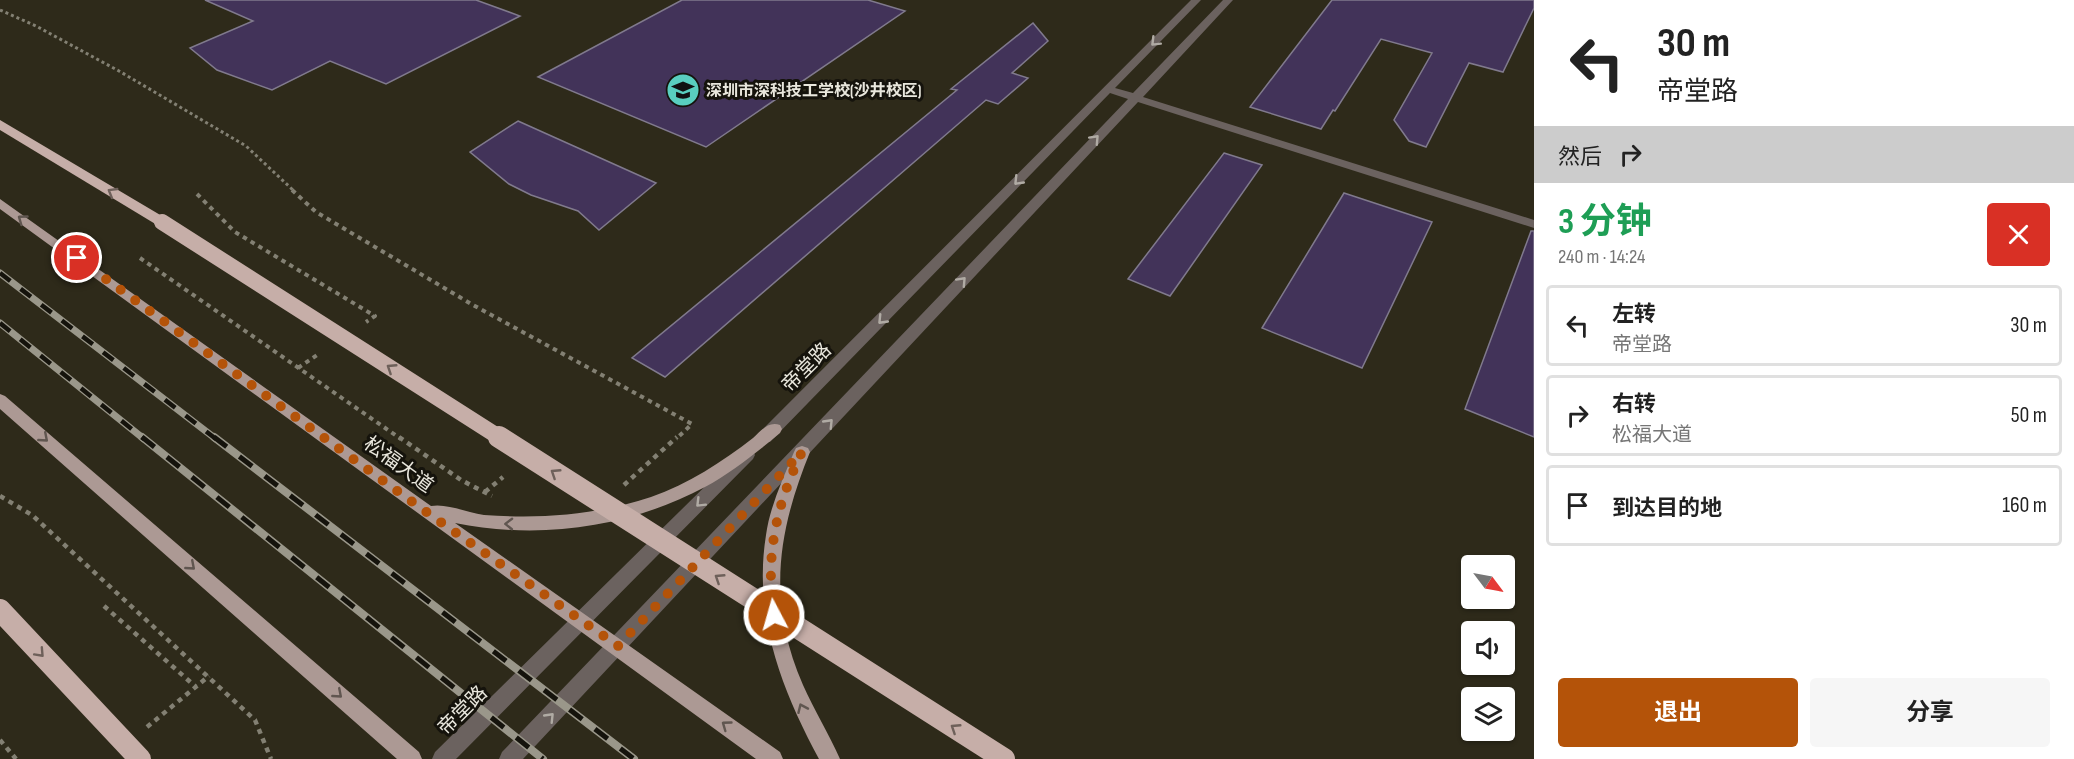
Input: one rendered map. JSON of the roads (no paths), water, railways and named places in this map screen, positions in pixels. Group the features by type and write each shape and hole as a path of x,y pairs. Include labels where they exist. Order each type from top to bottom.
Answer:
{"highway":[{"path":"0,124 162,222 1004,759"},
{"path":"0,610 140,759"}],"main road":[{"name":"松福大道","path":"0,202 422,509 618,646 773,759"},
{"path":"0,400 412,759"},
{"path":"422,509 460,519 500,524 542,525 585,521 650,504 694,487 752,450 774,429"},
{"path":"802,452 787,483 776,517 770,554 771,594 777,637 790,679 809,722 830,759"}],"street":[{"name":"帝堂路","path":"442,759 774,429 1196,0"},
{"path":"509,759 1228,0"},
{"path":"1108,89 1534,224"}],"railway":[{"path":"0,273 216,439"},
{"path":"0,323 144,439"},
{"path":"142,437 543,759"},
{"path":"214,437 634,759"}],"place":[{"name":"深圳市深科技工学校(沙井校区)","path":"683,90"}]}
